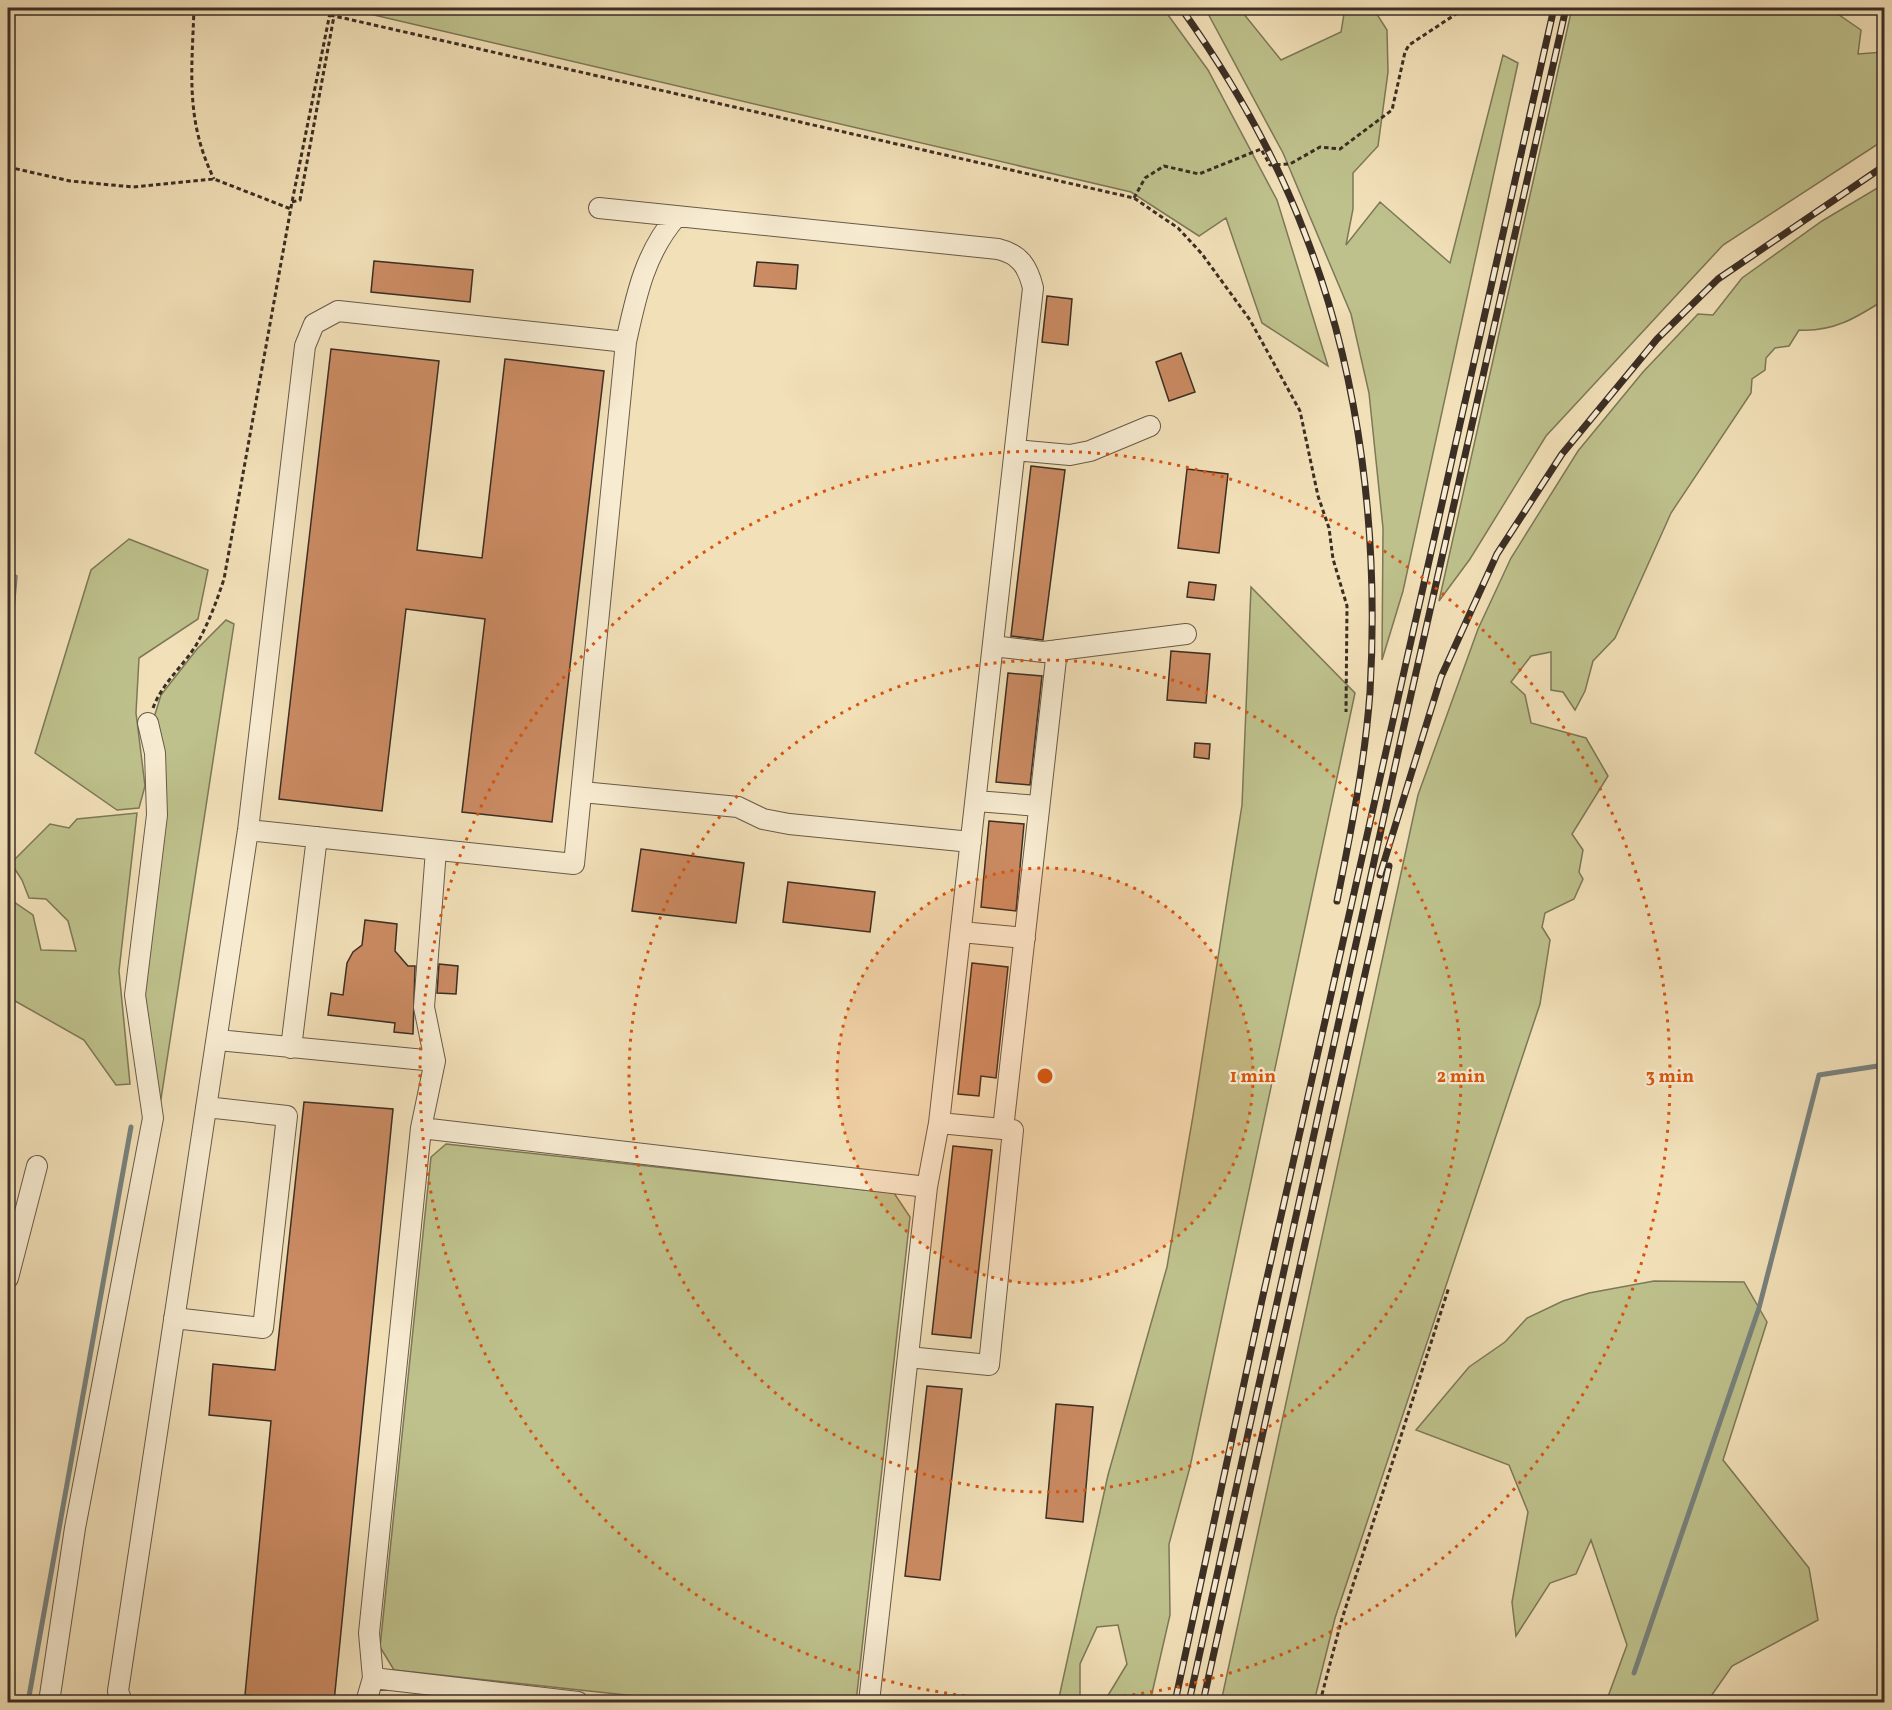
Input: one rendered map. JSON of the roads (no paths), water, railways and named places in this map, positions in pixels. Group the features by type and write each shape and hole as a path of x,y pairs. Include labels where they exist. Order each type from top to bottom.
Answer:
{"lane":[{"path":"599,208 1012,252 1029,273 1033,288 939,1123 927,1187 869,1702"},
{"path":"248,830 574,864 626,342 635,298 647,262 661,234 677,216"},
{"path":"122,1702 118,1691 248,830 305,346 314,324 338,311 626,342"},
{"path":"1015,450 1070,455 1090,451 1150,426"},
{"path":"993,646 1043,652 1186,634"},
{"path":"1003,1129 1057,650"},
{"path":"49,1702 75,1528 153,1118 135,996 157,815 155,753 148,723"},
{"path":"582,792 738,807 763,819 789,824 971,842"},
{"path":"976,801 1040,806"},
{"path":"291,1048 317,837"},
{"path":"366,1702 373,1678 369,1633 421,1128 435,1061 424,1007 436,850"},
{"path":"961,932 1025,938"},
{"path":"218,1040 435,1061"},
{"path":"174,1318 263,1328 287,1116 206,1107"},
{"path":"908,1357 989,1365 1013,1130 939,1123"},
{"path":"421,1128 927,1187"},
{"path":"8,1278 37,1166"},
{"path":"373,1678 578,1702"}],"water":[{"path":"8,572 17,576 8,677"}],"waterway":[{"path":"1634,1673 1759,1308 1819,1075 1884,1065"},
{"path":"28,1702 131,1127"}],"railway":[{"path":"1181,8 1234,89 1266,146 1293,204 1324,289 1353,402 1368,517 1372,576 1372,634 1365,744 1337,901"},
{"path":"1175,1702 1262,1300 1554,8"},
{"path":"1189,1702 1401,739 1566,8"},
{"path":"1380,875 1441,677 1497,554 1562,454 1657,339 1718,279 1884,166"},
{"path":"1203,1702 1389,866"}]}
